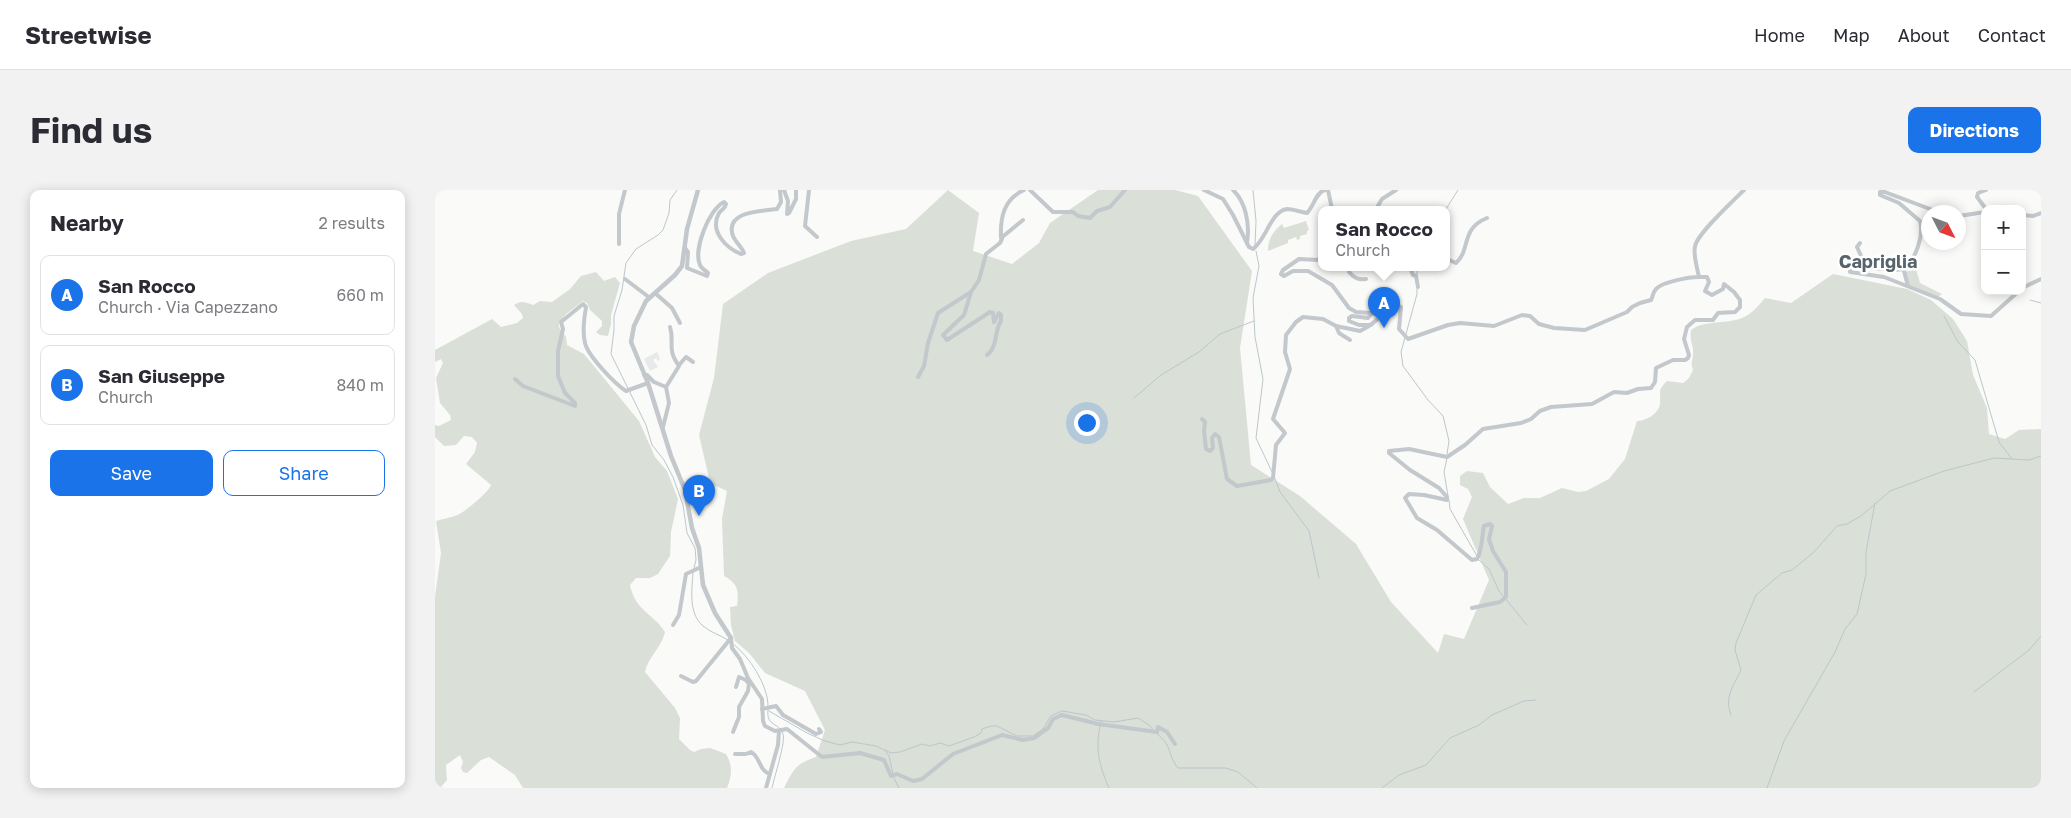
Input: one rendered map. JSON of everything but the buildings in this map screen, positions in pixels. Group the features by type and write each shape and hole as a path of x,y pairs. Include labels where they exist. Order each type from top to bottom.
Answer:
{"street":[{"path":"619,244 619,214 625,190"},
{"path":"698,190 687,229 683,261 679,270 650,298 638,318 631,338 633,350 648,383 685,490 692,528 699,548 698,567 703,585 720,622 731,638 732,648 740,660 749,684 748,691 739,707 739,717 733,732"},
{"path":"685,248 688,252 687,268 707,276 708,273 700,266 699,262 701,242 705,226 719,204 724,202 727,204 718,214 716,224 718,234 733,251 741,254 744,253 744,250 734,239 732,232 733,223 737,217 743,214 777,209 781,202 780,190"},
{"path":"784,190 788,202 787,214 796,198 795,190"},
{"path":"809,190 805,226 817,237"},
{"path":"1002,238 1000,228 1005,206 1013,196 1024,190"},
{"path":"1030,190 1053,212 1073,212 1084,218 1089,218 1097,211 1110,207 1125,190"},
{"path":"1204,190 1223,199 1247,244 1253,249 1257,246 1275,217 1283,210 1307,212 1313,206 1319,193 1326,190 1331,206"},
{"path":"1233,190 1240,196 1245,209 1249,234 1247,244"},
{"path":"1378,206 1382,200 1396,190"},
{"path":"1699,277 1696,243 1709,224 1744,190"},
{"path":"1983,205 1977,197 1978,193 1986,190"},
{"path":"1907,286 1904,271 1912,260 1921,235 1921,227 1917,219 1899,203 1881,196 1880,192 1882,191 1921,205"},
{"path":"1966,214 1981,211"},
{"path":"2026,215 2033,216 2041,213"},
{"path":"1450,260 1456,263 1460,260 1470,232 1476,224 1487,218"},
{"path":"987,355 993,348 997,327 1001,321 1001,314 999,313 994,322 993,313 990,312 947,340 943,335 963,316 971,292 979,280 986,254 1023,220"},
{"path":"1856,267 1862,258 1857,247 1860,243"},
{"path":"1318,260 1298,260 1283,270 1281,274 1284,276 1303,270 1308,271 1331,284 1349,308 1356,312 1369,311 1371,314"},
{"path":"1905,269 1894,270 1850,266 1850,272 1884,277 1940,299 1961,314 1991,316 2015,295"},
{"path":"1349,271 1358,280 1366,279"},
{"path":"1412,271 1413,275 1416,276 1419,287"},
{"path":"1202,419 1205,422 1203,431 1206,449 1210,451 1213,448 1212,438 1215,434 1219,438 1227,479 1237,486 1271,480 1273,478 1276,445 1285,433 1285,430 1275,421 1273,416 1289,369 1285,352 1286,335 1296,322 1303,317 1323,318 1336,326 1356,331 1371,325 1381,315 1384,306 1392,304 1401,307 1399,329 1408,339 1447,325 1460,323 1494,326 1522,315 1530,316 1539,324 1554,328 1585,330 1627,312 1640,303 1651,300 1659,286 1673,283 1683,278 1707,276 1709,282 1705,291 1712,295 1723,289 1724,284 1727,285 1740,300 1740,307 1735,312 1718,313 1713,320 1700,319 1691,322 1684,333 1689,355 1685,360 1673,360 1656,368 1655,382 1651,388 1638,389 1627,393 1614,392 1591,404 1544,409 1531,419 1521,423 1480,430 1465,445 1447,457 1409,449 1389,451 1409,470 1437,486 1447,497 1447,500 1443,500 1429,496 1409,494 1405,498 1417,518 1437,530 1462,553 1472,560 1477,559 1480,554 1480,542 1484,526 1490,524 1492,526 1489,539 1493,551 1506,572 1506,597 1500,602 1472,608"},
{"path":"625,279 650,298"},
{"path":"2026,286 2041,279"},
{"path":"918,376 924,366 928,343 937,313 971,292"},
{"path":"655,293 672,308 680,323"},
{"path":"1371,325 1354,324 1349,320 1352,316 1367,318 1388,297"},
{"path":"515,379 523,386 575,406 575,403 565,392 559,381 558,351 562,336 561,322 583,304 586,307 584,318 585,344 608,375 624,390 630,390 648,383"},
{"path":"1336,326 1339,334 1350,340"},
{"path":"670,327 671,349 674,360 679,365"},
{"path":"663,428 669,403 666,387 686,357 693,362"},
{"path":"645,375 648,375 654,382 666,387"},
{"path":"673,625 679,615 684,578 690,570 698,567"},
{"path":"681,676 696,682 731,638"},
{"path":"736,687 739,677 747,679 762,699 765,726 780,731 787,729 822,757 860,753 886,762 889,775 897,774 917,781 933,773 953,754 1002,735 1023,740 1034,738 1048,728 1053,719 1062,715 1098,724 1140,728 1155,732 1158,727 1163,729 1175,744"},
{"path":"763,709 776,706 783,715 816,734 821,732 819,729"},
{"path":"766,788 780,731"},
{"path":"735,754 751,752 755,754 763,770 770,774"}],"shaded area":[{"path":"948,190 979,213 973,251 1012,264 1039,243 1050,223 1098,190 1175,190 1198,196 1252,271 1240,348 1251,465 1300,496 1356,544 1391,602 1438,653 1444,634 1464,639 1489,580 1463,519 1472,497 1468,489 1460,485 1460,476 1467,471 1483,473 1490,487 1508,504 1524,498 1540,498 1562,488 1578,492 1586,491 1609,479 1625,459 1637,421 1648,418 1658,410 1660,391 1664,384 1667,381 1683,383 1689,378 1693,370 1691,330 1705,324 1734,320 1748,315 1765,298 1791,303 1833,274 1907,289 1931,300 1953,319 1967,341 1973,375 1987,408 1989,434 2005,439 2019,430 2041,429 2041,788 784,788 790,776 799,765 816,757 825,730 805,691 765,673 749,653 735,641 731,625 730,607 737,606 738,596 735,585 724,576 722,519 727,491 714,485 709,478 699,435 714,378 723,304 768,273 851,241 906,229"},
{"path":"1306,221 1309,230 1307,234 1300,236 1300,239 1297,240 1296,237 1288,240 1288,243 1268,251 1272,236 1282,224 1284,228"},
{"path":"1916,269 1920,283 1942,294 1938,297 1909,286 1905,272"},
{"path":"596,272 604,281 615,277 620,283 611,315 608,336 600,335 596,332 602,326 602,321 590,310 587,303 583,301 566,314 559,323 559,327 566,337 567,345 584,354 639,421 655,457 667,471 678,499 671,532 670,556 658,574 650,578 636,578 630,585 636,601 665,632 645,672 675,708 680,718 679,739 694,752 710,748 726,754 731,767 729,783 727,788 523,788 515,775 489,757 481,760 467,773 463,772 461,768 463,762 460,755 446,765 447,780 440,788 435,788 435,597 441,553 436,521 455,516 464,511 481,497 491,485 466,464 475,452 477,443 472,437 464,436 456,445 444,446 435,437 435,425 439,426 451,420 450,415 440,403 436,378 443,363 441,359 435,362 435,350 492,319 501,327 517,323 523,318 514,305 516,303 525,302 533,305 540,301 552,302 570,289 581,276"},
{"path":"657,352 660,359 658,361 656,358 653,360 658,367 650,371 644,359"}],"waterway":[{"path":"677,190 670,200 669,213 663,230 636,249 626,263 622,290 614,316 611,354 646,425 652,445 664,460 673,477 683,505 687,533 695,548 696,560 694,568"},
{"path":"1253,190 1256,221 1255,245"},
{"path":"1448,206 1458,190"},
{"path":"1256,251 1259,266 1253,298 1255,337 1263,379 1256,438 1272,472"},
{"path":"1417,288 1401,352 1403,366 1428,400 1443,416 1449,441 1447,454"},
{"path":"2030,300 2041,303"},
{"path":"1944,316 1958,342 1975,360 1999,442 2012,459"},
{"path":"1134,398 1161,375 1199,352 1220,334 1254,321"},
{"path":"1731,715 1728,703 1729,697 1741,670 1735,650 1736,643 1756,595 1782,573 1792,570 1814,552 1837,526 1847,524 1861,516 1890,491 1944,471 1994,458 2029,460 2041,456"},
{"path":"1447,458 1444,472 1448,496"},
{"path":"1274,476 1280,492 1309,531 1319,578"},
{"path":"1449,500 1450,509 1477,556"},
{"path":"1767,788 1784,741 1835,652 1845,629 1857,614 1866,574 1866,552 1875,503"},
{"path":"1479,560 1489,569 1499,591 1527,625"},
{"path":"693,572 692,600 698,621 709,630 728,640"},
{"path":"1974,692 2029,650 2041,636"},
{"path":"733,644 757,672 765,689 768,706"},
{"path":"1382,788 1399,775 1426,765 1450,738 1479,725 1492,715 1524,701 1536,700"},
{"path":"768,710 769,719 783,734 781,752 772,788"},
{"path":"769,711 825,741 840,745 852,742 876,746 891,753 900,752 922,744 930,746 940,743 949,746 974,737 981,733 982,729 991,726 997,726 1017,736 1033,736 1043,729 1051,716 1062,711 1086,715 1095,720 1114,722 1138,718 1149,725 1154,731"},
{"path":"1101,721 1098,747 1102,771 1109,788"},
{"path":"1156,733 1168,746 1178,768 1226,768 1238,772 1257,788"},
{"path":"885,750 889,756 893,774"},
{"path":"894,778 899,788"}],"place":[{"name":"San Rocco","path":"1384,328"},
{"name":"San Giuseppe","path":"699,516"}],"district":[{"name":"Capriglia","path":"1878,262"}]}
